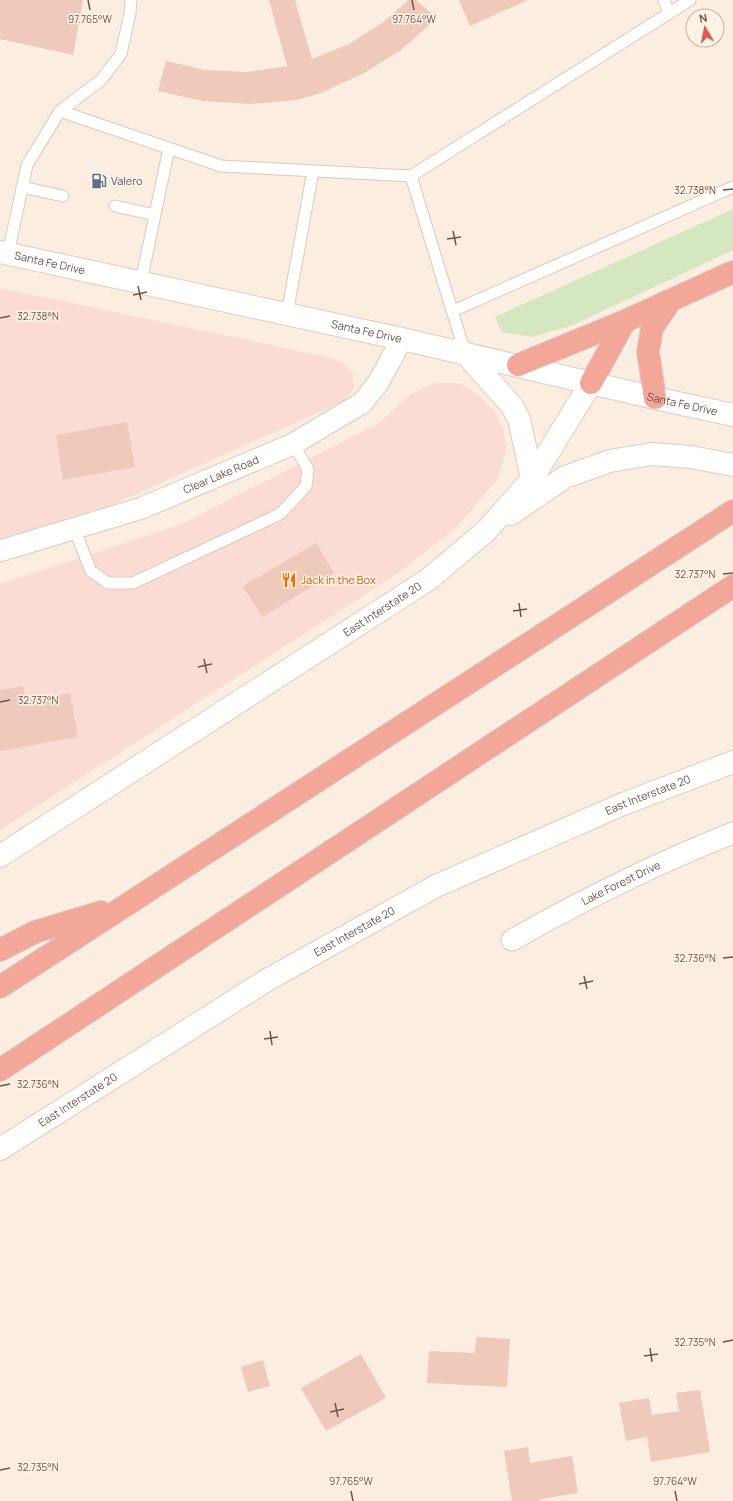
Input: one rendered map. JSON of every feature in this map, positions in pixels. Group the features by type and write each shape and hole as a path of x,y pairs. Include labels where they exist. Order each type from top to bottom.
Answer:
{"highway":[{"path":"518,365 625,321 733,272"},
{"path":"654,398 648,352 652,328 671,300"},
{"path":"591,383 625,321"},
{"path":"0,987 733,511"},
{"path":"0,1070 733,586"},
{"path":"0,950 35,932 125,905"}],"main road":[{"name":"Santa Fe Drive","path":"4,253 402,339 733,415"},
{"path":"464,353 512,406 519,419 532,479"},
{"name":"East Interstate 20","path":"0,856 429,579 486,531 532,479 591,383"},
{"path":"486,531 565,477 610,461 652,454 691,457 733,465"},
{"name":"East Interstate 20","path":"0,1149 267,980 436,886 623,804 733,762"}],"street":[{"name":"Clear Lake Road","path":"0,551 142,508 293,444 362,403 378,383 402,339"},
{"name":"Lake Forest Drive","path":"512,940 560,913 692,849 733,833"}],"lane":[{"path":"4,253 27,166 60,111 101,80 120,54 130,13 131,0"},
{"path":"664,0 669,13"},
{"path":"60,111 221,166 411,176 690,0"},
{"path":"141,282 169,148"},
{"path":"287,314 313,171"},
{"path":"411,176 453,311 464,353"},
{"path":"453,311 733,186"},
{"path":"22,187 63,196"},
{"path":"115,206 155,215"},
{"path":"74,528 91,571 108,583 133,583 280,514 306,486 308,469 293,444"}],"shaded area":[{"path":"0,288 328,357 344,363 353,374 354,389 342,402 64,526 0,544"},
{"path":"435,383 459,383 476,393 493,409 504,429 506,452 497,480 456,528 400,572 0,830 0,584 182,524 381,422 410,394"}],"green space":[{"path":"733,209 733,250 573,325 533,337 502,332 495,317"}],"building":[{"path":"0,0 83,0 73,55 0,39"},
{"path":"269,0 295,0 312,59 349,44 382,23 409,0 416,0 437,18 401,50 364,73 321,93 297,100 250,104 203,101 158,91 166,61 205,70 247,72 287,66"},
{"path":"459,0 528,0 470,26"},
{"path":"127,422 135,467 63,480 56,435"},
{"name":"Jack in the Box","path":"316,543 334,573 262,617 243,586"},
{"path":"23,686 26,700 70,693 78,737 0,751 0,690"},
{"path":"476,1337 510,1339 507,1387 427,1383 429,1351 475,1353"},
{"path":"361,1354 386,1398 326,1431 301,1388"},
{"path":"263,1360 270,1386 248,1392 241,1367"},
{"path":"700,1390 710,1452 651,1462 647,1437 626,1441 619,1403 649,1398 652,1415 679,1411 676,1393"},
{"path":"528,1447 530,1463 572,1456 578,1493 540,1499 541,1501 512,1501 504,1451"}],"place":[{"name":"Valero","path":"99,181"},
{"name":"Jack in the Box","path":"289,580"}]}
